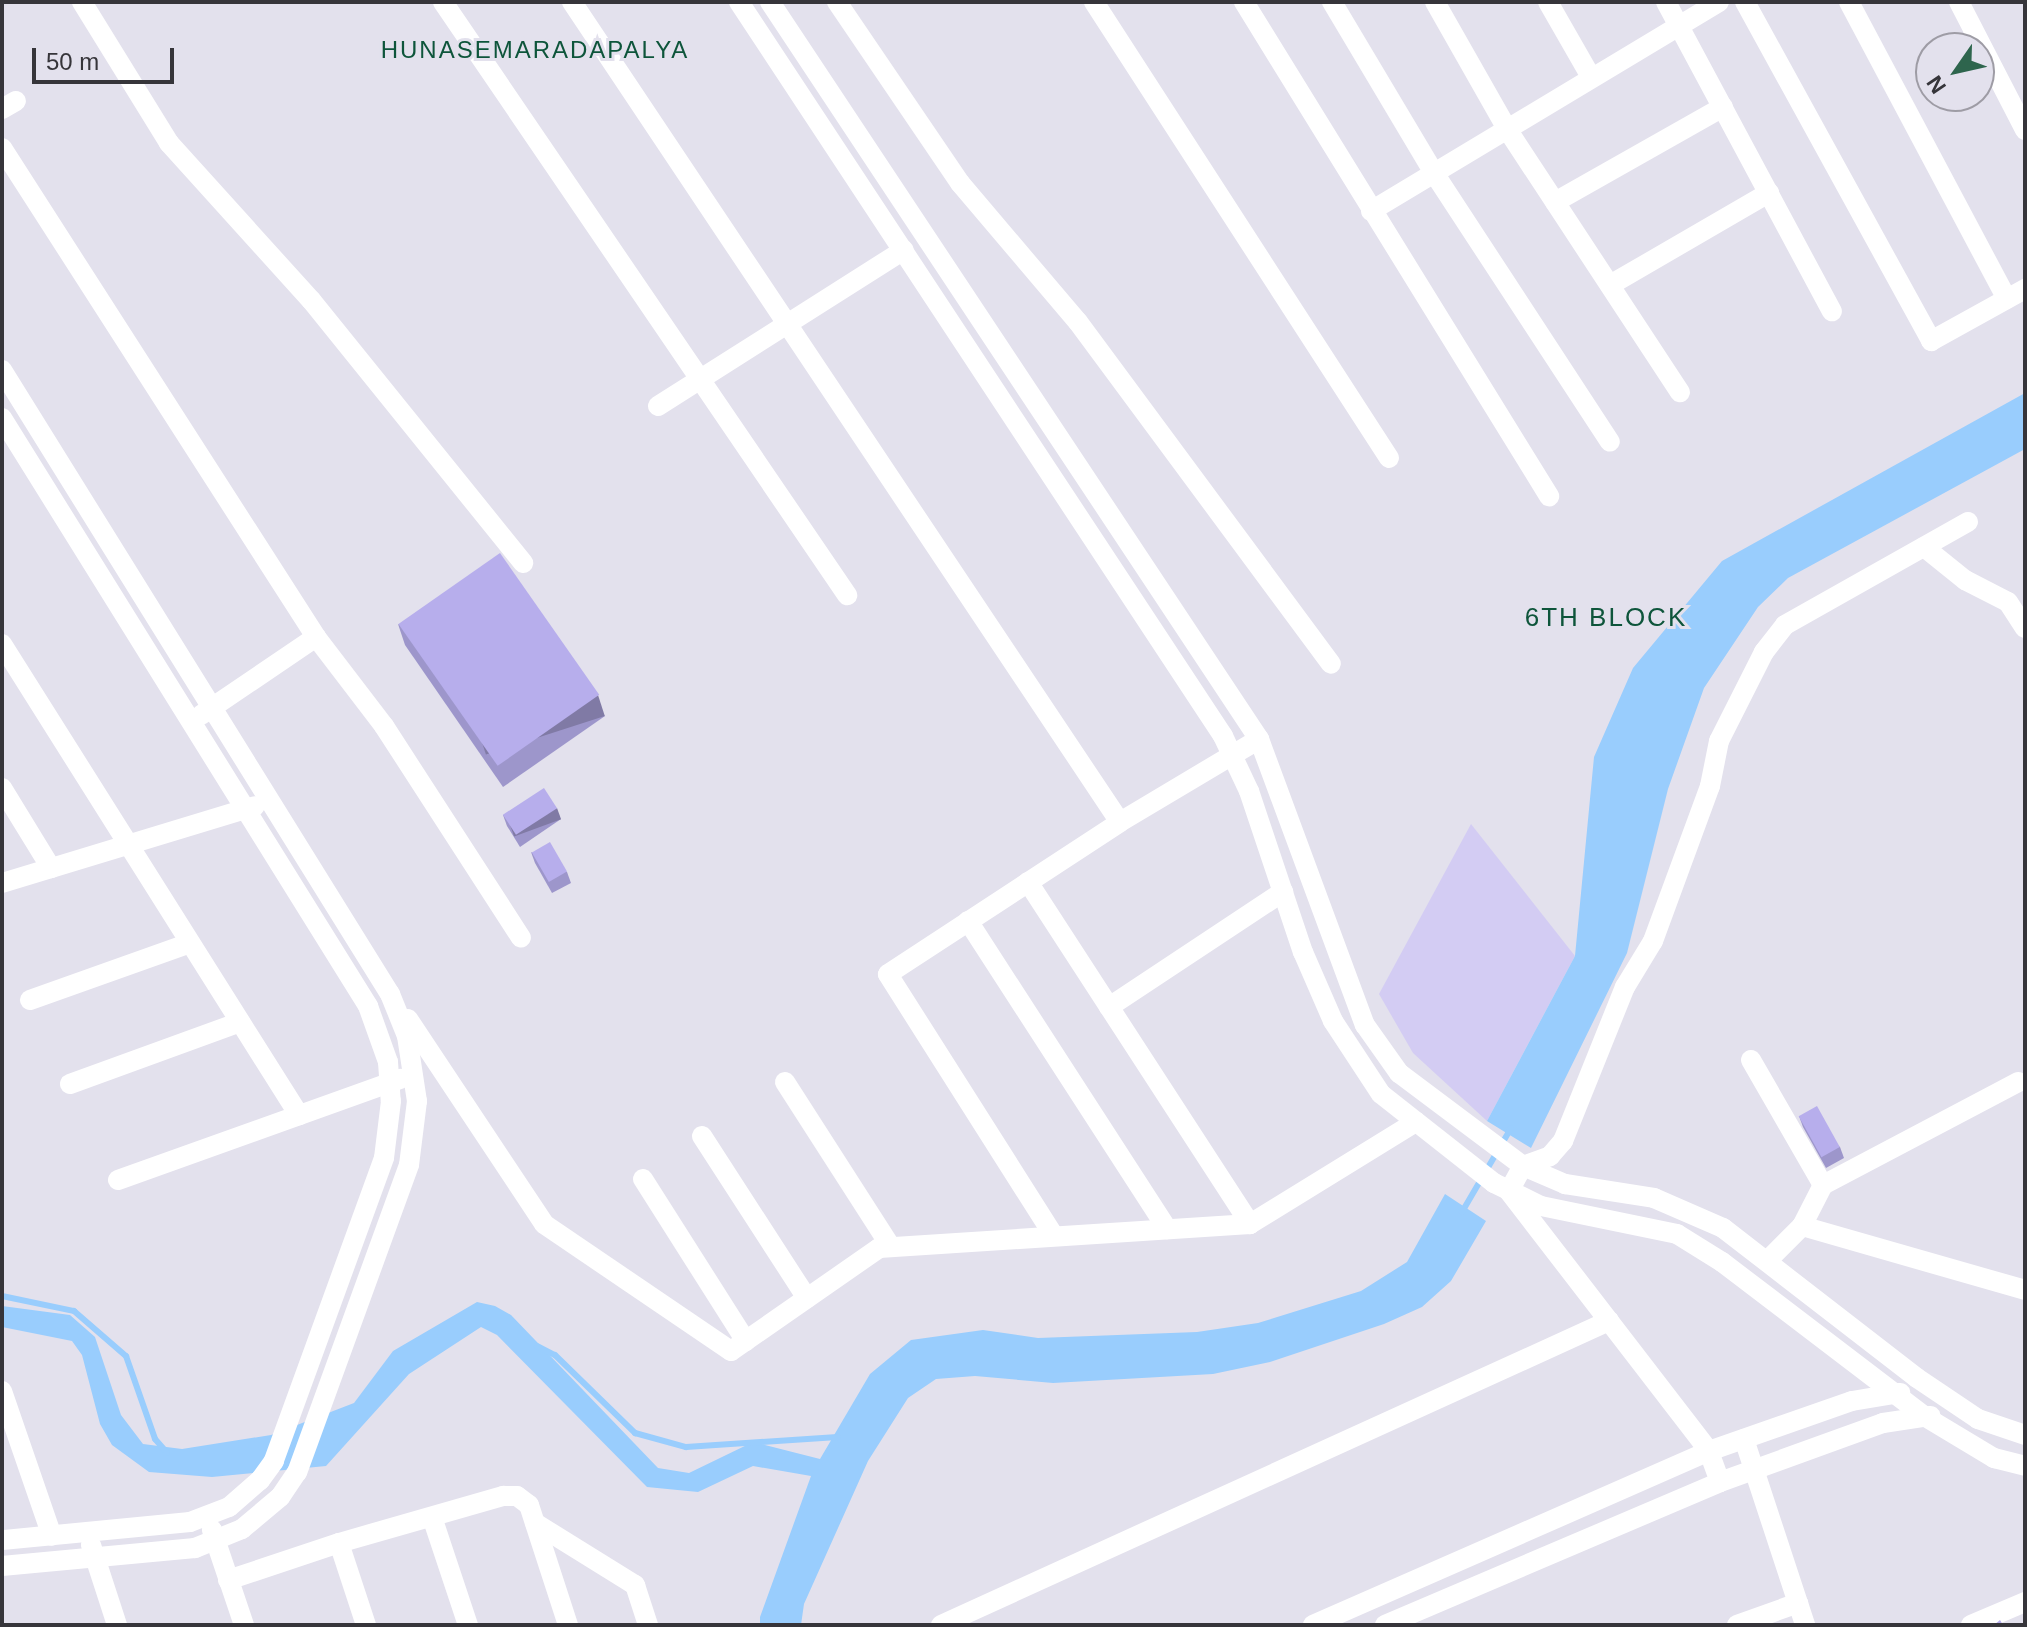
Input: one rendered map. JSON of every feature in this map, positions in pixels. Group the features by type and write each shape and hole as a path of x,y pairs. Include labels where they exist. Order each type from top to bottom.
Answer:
{"street":[{"path":"82,2 169,143 311,300 523,563"},
{"path":"443,2 847,595"},
{"path":"572,2 1120,822"},
{"path":"739,2 1232,754 1333,1021 1381,1094 1478,1171 1509,1191 1541,1206 1677,1234 1722,1262 1924,1416 1994,1458 2025,1467"},
{"path":"770,2 1259,739 1365,1025 1399,1073 1523,1166 1565,1184 1654,1198 1723,1228 1934,1390 1969,1413 2025,1435"},
{"path":"837,2 960,183 1078,322 1331,664"},
{"path":"1094,2 1389,458"},
{"path":"1244,2 1549,496"},
{"path":"1332,2 1434,173 1610,442"},
{"path":"1435,2 1507,129 1680,392"},
{"path":"1548,2 1591,77"},
{"path":"1666,2 1832,311"},
{"path":"1371,211 1719,2"},
{"path":"1745,2 1931,341 2016,294 1849,2"},
{"path":"1959,2 2025,130"},
{"path":"1555,202 1723,107"},
{"path":"2,148 316,637 384,726 521,938"},
{"path":"1610,285 1769,193"},
{"path":"658,406 904,250"},
{"path":"2,370 10,402 212,707 379,975 544,1224 731,1351 879,1248 1250,1224 1416,1122"},
{"path":"2,418 368,1006 391,1082 384,1158 274,1461 260,1480 241,1498 208,1517 2,1540"},
{"path":"1509,1191 1523,1166 1550,1156 1563,1141 1625,987 1653,941 1710,786 1719,741 1764,652 1785,625 1968,522"},
{"path":"1924,547 1965,580 2008,602 2025,628"},
{"path":"191,721 316,637"},
{"path":"2,644 299,1115"},
{"path":"1054,1236 888,974 1120,822 1259,739"},
{"path":"2,788 51,868"},
{"path":"2,883 271,801"},
{"path":"1028,882 1250,1224"},
{"path":"1109,1007 1283,892"},
{"path":"968,921 1167,1229"},
{"path":"30,1000 190,943"},
{"path":"2,1566 216,1541 257,1519 289,1485 409,1165 416,1123 415,1073 403,1025 379,975"},
{"path":"70,1084 240,1022"},
{"path":"1751,1060 1823,1185"},
{"path":"118,1180 415,1073"},
{"path":"785,1082 891,1247"},
{"path":"1767,1261 1802,1226 1823,1185 2018,1082"},
{"path":"702,1136 807,1298"},
{"path":"643,1179 746,1341"},
{"path":"1509,1191 1709,1451 1720,1482"},
{"path":"1802,1226 2025,1290"},
{"path":"941,1625 1609,1321"},
{"path":"1313,1625 1709,1451 1852,1401 1934,1390"},
{"path":"2,1391 52,1536"},
{"path":"1385,1625 1720,1482 1861,1430 1924,1416 1969,1413"},
{"path":"1744,1439 1805,1625"},
{"path":"228,1580 339,1543 517,1496 529,1505 568,1625"},
{"path":"208,1517 244,1625"},
{"path":"432,1517 468,1625"},
{"path":"535,1523 635,1585 648,1625"},
{"path":"86,1532 117,1625"},
{"path":"339,1543 366,1625"},
{"path":"1971,1625 2025,1602"},
{"path":"1737,1625 1798,1603"}],"shaded area":[{"path":"1471,824 1575,956 1487,1121 1413,1053 1379,994"}],"water":[{"path":"2025,393 2025,449 1788,578 1758,607 1704,688 1668,789 1627,953 1531,1148 1487,1121 1575,956 1594,757 1633,668 1722,561"},
{"path":"1445,1194 1486,1221 1451,1281 1422,1307 1384,1324 1270,1362 1213,1374 1053,1383 975,1376 936,1379 908,1398 868,1461 804,1604 801,1625 760,1625 760,1617 811,1476 753,1466 698,1492 647,1487 497,1335 481,1327 409,1374 326,1466 212,1477 149,1472 112,1445 100,1424 82,1355 72,1341 2,1327 2,1306 70,1315 95,1337 121,1415 143,1444 182,1449 271,1435 354,1403 393,1351 477,1302 495,1306 511,1315 658,1468 689,1473 753,1442 820,1459 870,1374 911,1340 983,1330 1038,1338 1197,1332 1258,1323 1361,1291 1407,1262"}],"building":[{"path":"500,553 599,695 498,766 398,624"},
{"path":"544,788 557,808 516,835 503,815"},
{"path":"550,842 567,871 549,882 532,852"},
{"path":"1817,1106 1840,1147 1821,1157 1799,1116"}],"waterway":[{"path":"1462,1212 1511,1128"},
{"path":"2,1296 74,1311 126,1356 155,1439 167,1453"},
{"path":"537,1346 555,1355 635,1433 686,1447 838,1437"}],"district":[{"name":"HUNASEMARADAPALYA","path":"535,50"},
{"name":"6TH BLOCK","path":"1606,618"}]}
